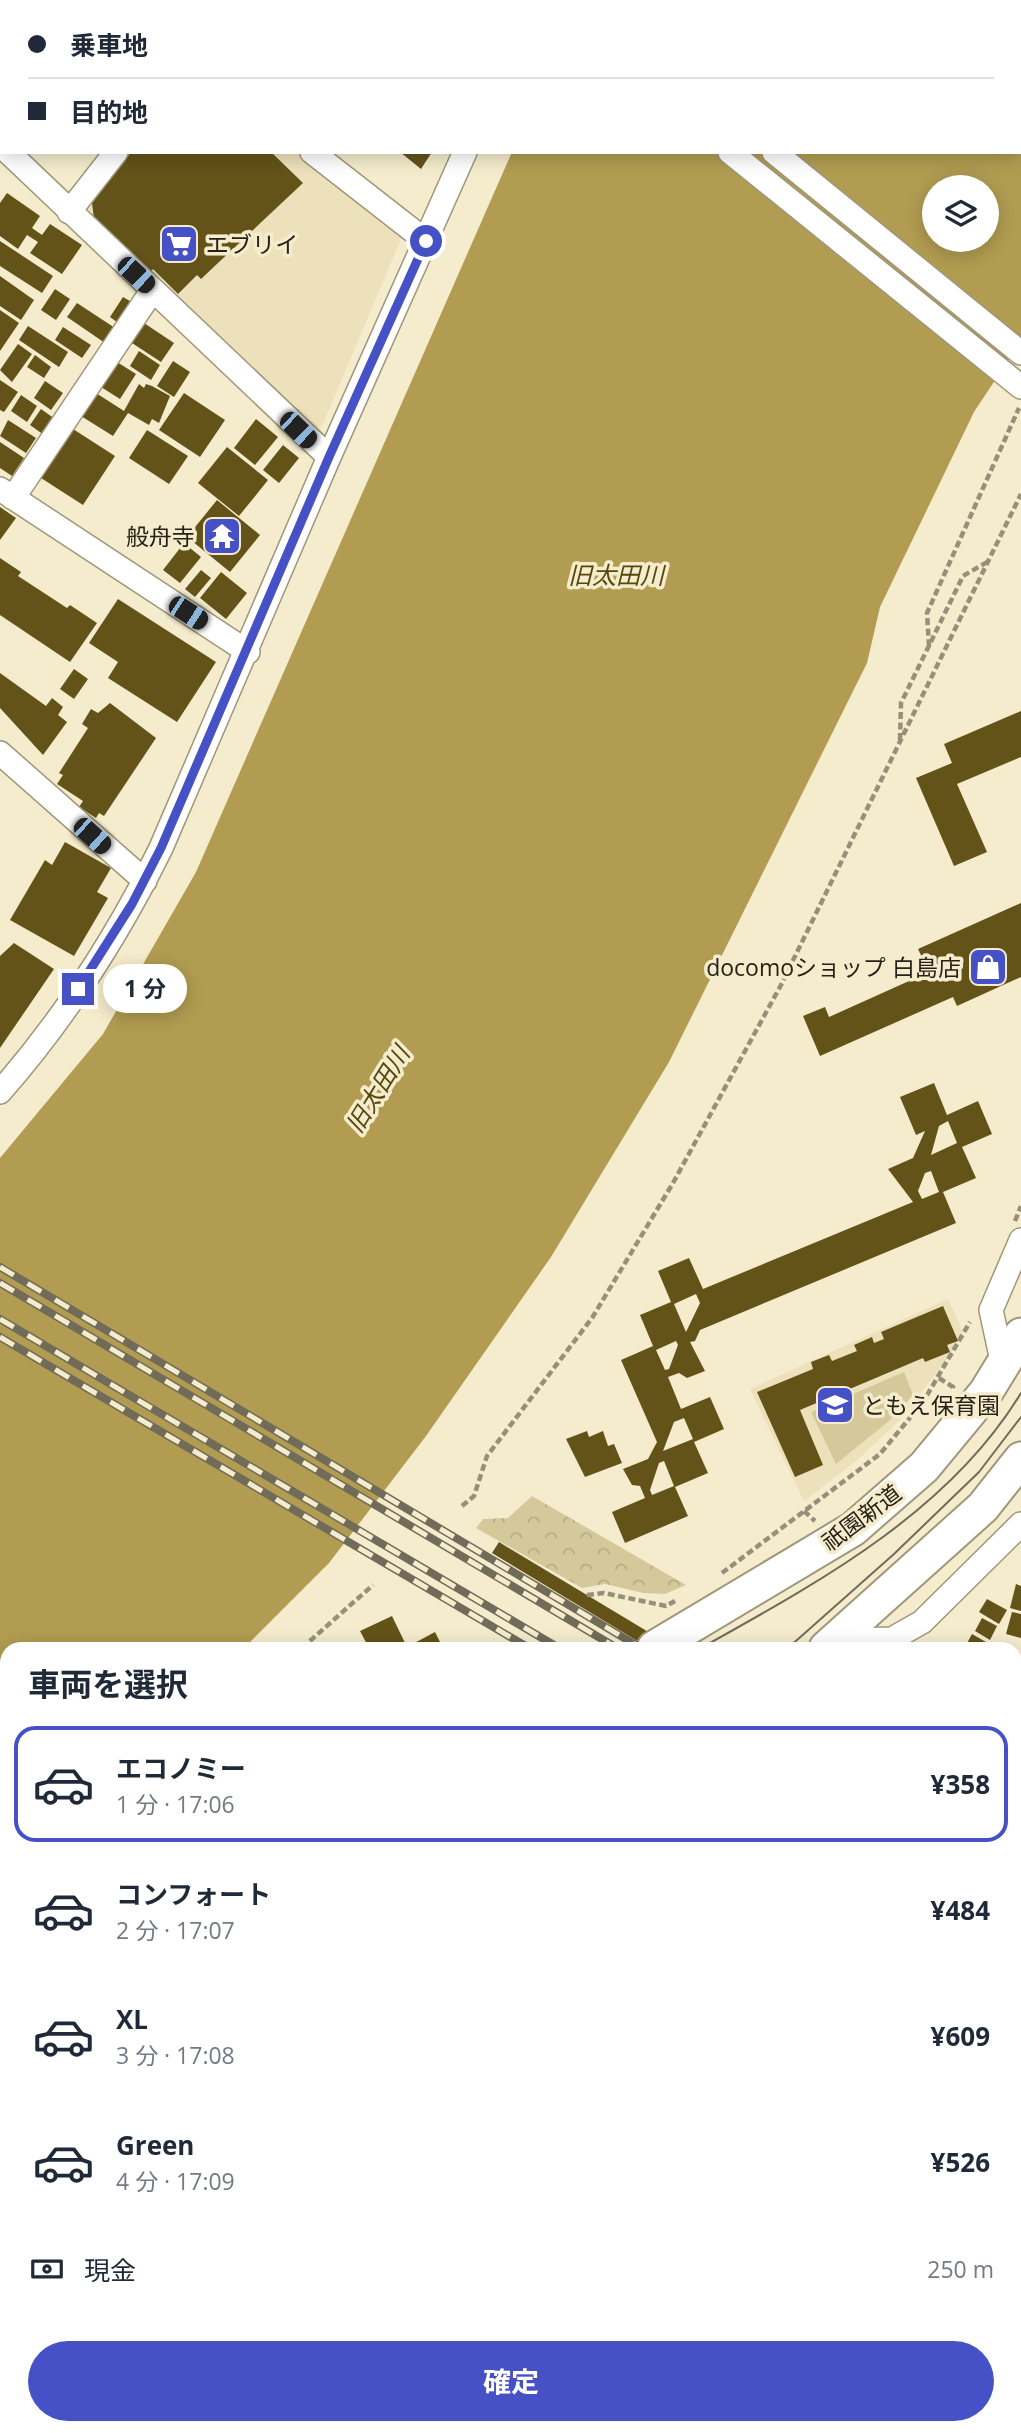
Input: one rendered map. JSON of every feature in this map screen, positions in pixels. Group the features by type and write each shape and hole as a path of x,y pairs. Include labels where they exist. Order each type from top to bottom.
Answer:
{"highway":[{"name":"祇園新道","path":"664,1642 853,1529 924,1467 986,1392 1021,1335"},
{"path":"833,1642 983,1507 1021,1459"}],"street":[{"path":"6,154 329,457"},
{"path":"69,212 115,154"},
{"path":"315,154 426,241"},
{"path":"0,1092 65,1010 145,881 248,652 329,457 464,154"},
{"path":"732,154 1021,387"},
{"path":"776,154 1021,353"},
{"path":"152,291 6,494 248,652"},
{"path":"0,754 145,881"},
{"path":"1003,1365 981,1315 1016,1234"},
{"path":"901,1642 1021,1525"}],"path":[{"path":"929,646 926,613 1021,403"},
{"path":"462,1506 474,1496 487,1456 592,1318 673,1183 781,985 1021,494"},
{"path":"900,744 901,703 963,576 989,561"},
{"path":"1016,1234 1021,1206"},
{"path":"720,1575 880,1454 923,1402 981,1315"},
{"path":"309,1642 373,1585"},
{"path":"587,1595 604,1593 666,1606 677,1600"}],"shaded area":[{"path":"124,154 305,154 400,230 401,239 322,426 308,429 85,217 86,204"},
{"name":"ともえ保育園","path":"948,1299 963,1332 953,1351 899,1421 856,1461 804,1501 750,1389"}],"green space":[{"path":"904,1372 913,1395 895,1416 836,1464 811,1412"},
{"path":"532,1496 686,1585 665,1594 643,1593 605,1584 582,1588 476,1528 483,1519 508,1518"}],"water":[{"name":"旧太田川","path":"511,154 1021,154 1021,341 974,412 880,607 867,663 669,1062 551,1257 426,1436 329,1563 250,1642 0,1642 0,1158 103,1034 196,872"}],"building":[{"name":"エブリイ","path":"129,154 273,154 303,183 201,279 197,275 178,294 153,269 150,273 94,219 92,203"},
{"path":"402,154 431,154 421,169"},
{"path":"7,193 40,216 32,228 42,235 50,224 82,245 62,274 30,253 38,242 27,235 18,249 0,236 0,203"},
{"path":"0,241 53,276 42,293 0,266"},
{"path":"0,276 34,300 21,320 0,306"},
{"path":"55,289 70,299 56,320 41,310"},
{"path":"123,297 135,304 121,325 110,317"},
{"path":"77,303 115,328 105,343 67,317"},
{"path":"0,310 19,323 0,351"},
{"path":"144,323 174,343 161,362 132,343"},
{"path":"28,326 68,352 59,367 19,340"},
{"path":"63,327 91,345 82,358 55,340"},
{"path":"18,344 32,354 12,382 0,370"},
{"path":"139,351 160,365 151,380 130,366"},
{"path":"35,355 51,367 44,378 27,367"},
{"path":"173,361 190,372 174,397 157,386"},
{"path":"117,362 136,374 120,399 101,387"},
{"path":"0,380 18,392 4,412 0,410"},
{"path":"45,381 63,393 51,410 34,398"},
{"path":"139,384 144,388 146,384 152,386 170,396 159,423 152,419 149,425 128,413 113,436 81,416 96,393 124,411"},
{"path":"184,393 225,420 200,457 159,430"},
{"path":"21,395 37,406 27,422 11,411"},
{"path":"41,409 55,419 44,435 30,425"},
{"path":"256,419 278,437 255,465 234,448"},
{"path":"8,420 36,438 26,453 0,436"},
{"path":"73,429 115,456 83,505 41,478"},
{"path":"147,430 188,456 169,484 129,458"},
{"path":"0,442 24,458 12,476 0,468"},
{"path":"283,445 299,458 279,483 263,470"},
{"path":"227,447 268,480 239,516 198,483"},
{"path":"217,500 260,535 230,572 187,537"},
{"path":"0,507 16,518 0,540"},
{"path":"184,543 201,557 180,583 163,570"},
{"path":"0,558 21,572 18,576 67,608 70,605 97,623 70,662 0,615"},
{"path":"201,570 211,578 195,597 185,589"},
{"path":"221,572 247,593 226,619 200,598"},
{"path":"118,599 216,662 177,722 108,678 118,662 89,643"},
{"path":"74,669 88,679 74,699 60,689"},
{"path":"0,673 46,706 52,698 63,707 58,715 67,722 43,755 0,708"},
{"path":"110,703 156,738 104,816 99,813 96,818 79,807 83,801 57,784 63,775 59,773 88,728 82,724 91,709 98,713"},
{"path":"1021,711 1021,757 957,784 987,852 954,866 916,778 952,763 944,744"},
{"path":"65,842 111,868 97,892 108,898 74,956 10,920 45,860 52,865"},
{"path":"1021,903 1021,977 957,1006 953,997 820,1056 803,1016 825,1007 829,1017 929,972 918,949"},
{"path":"14,943 54,969 0,1048 0,956"},
{"path":"934,1083 947,1115 978,1101 992,1134 962,1147 976,1178 943,1192 956,1223 700,1330 695,1341 690,1342 705,1371 687,1378 679,1373 668,1377 681,1409 710,1397 724,1429 694,1442 708,1473 675,1487 688,1516 625,1543 612,1512 645,1498 640,1486 632,1485 623,1469 648,1459 657,1442 621,1360 653,1346 640,1315 671,1302 658,1271 689,1258 703,1289 913,1202 888,1169 913,1158 925,1131 916,1135 900,1097","holes":["948,1121 957,1143 931,1155 939,1126","931,1171 939,1192 922,1199 918,1191 925,1173","696,1294 700,1303 686,1332 674,1304","676,1341 678,1345 669,1369 665,1370 656,1350","684,1418 693,1439 663,1451 674,1422","664,1461 674,1486 652,1495 650,1490 659,1463"]},
{"path":"943,1306 958,1341 947,1345 950,1352 925,1362 923,1358 800,1410 823,1465 795,1477 757,1392 813,1369 811,1362 829,1355 832,1361 857,1351 854,1345 872,1337 874,1343 884,1339 881,1332"},
{"path":"587,1431 589,1437 603,1431 608,1446 614,1444 622,1463 585,1477 566,1439"},
{"path":"499,1542 665,1642 639,1642 492,1553"},
{"path":"1016,1584 1021,1586 1021,1611 1010,1608"},
{"path":"987,1599 1007,1610 999,1624 979,1612"},
{"path":"1012,1612 1021,1614 1021,1638 1006,1634"},
{"path":"392,1616 405,1642 366,1642 360,1631"},
{"path":"982,1618 997,1626 990,1640 975,1631"},
{"path":"435,1632 440,1642 416,1642"},
{"path":"972,1634 986,1642 968,1642"}],"tram line":[{"path":"712,1642 835,1570 919,1509 957,1474 991,1435 1021,1393"},
{"path":"795,1642 894,1554 979,1472 1021,1417"}],"railway":[{"path":"0,1267 631,1642"},
{"path":"0,1283 607,1642"},
{"path":"0,1319 549,1642"},
{"path":"0,1337 519,1642"}],"place":[{"name":"エブリイ","path":"179,244"},
{"name":"般舟寺","path":"222,536"},
{"name":"docomoショップ 白島店","path":"988,967"},
{"name":"ともえ保育園","path":"835,1405"}],"route":[{"path":"78,989 132,904 161,848 248,652 329,457 426,241"}]}
